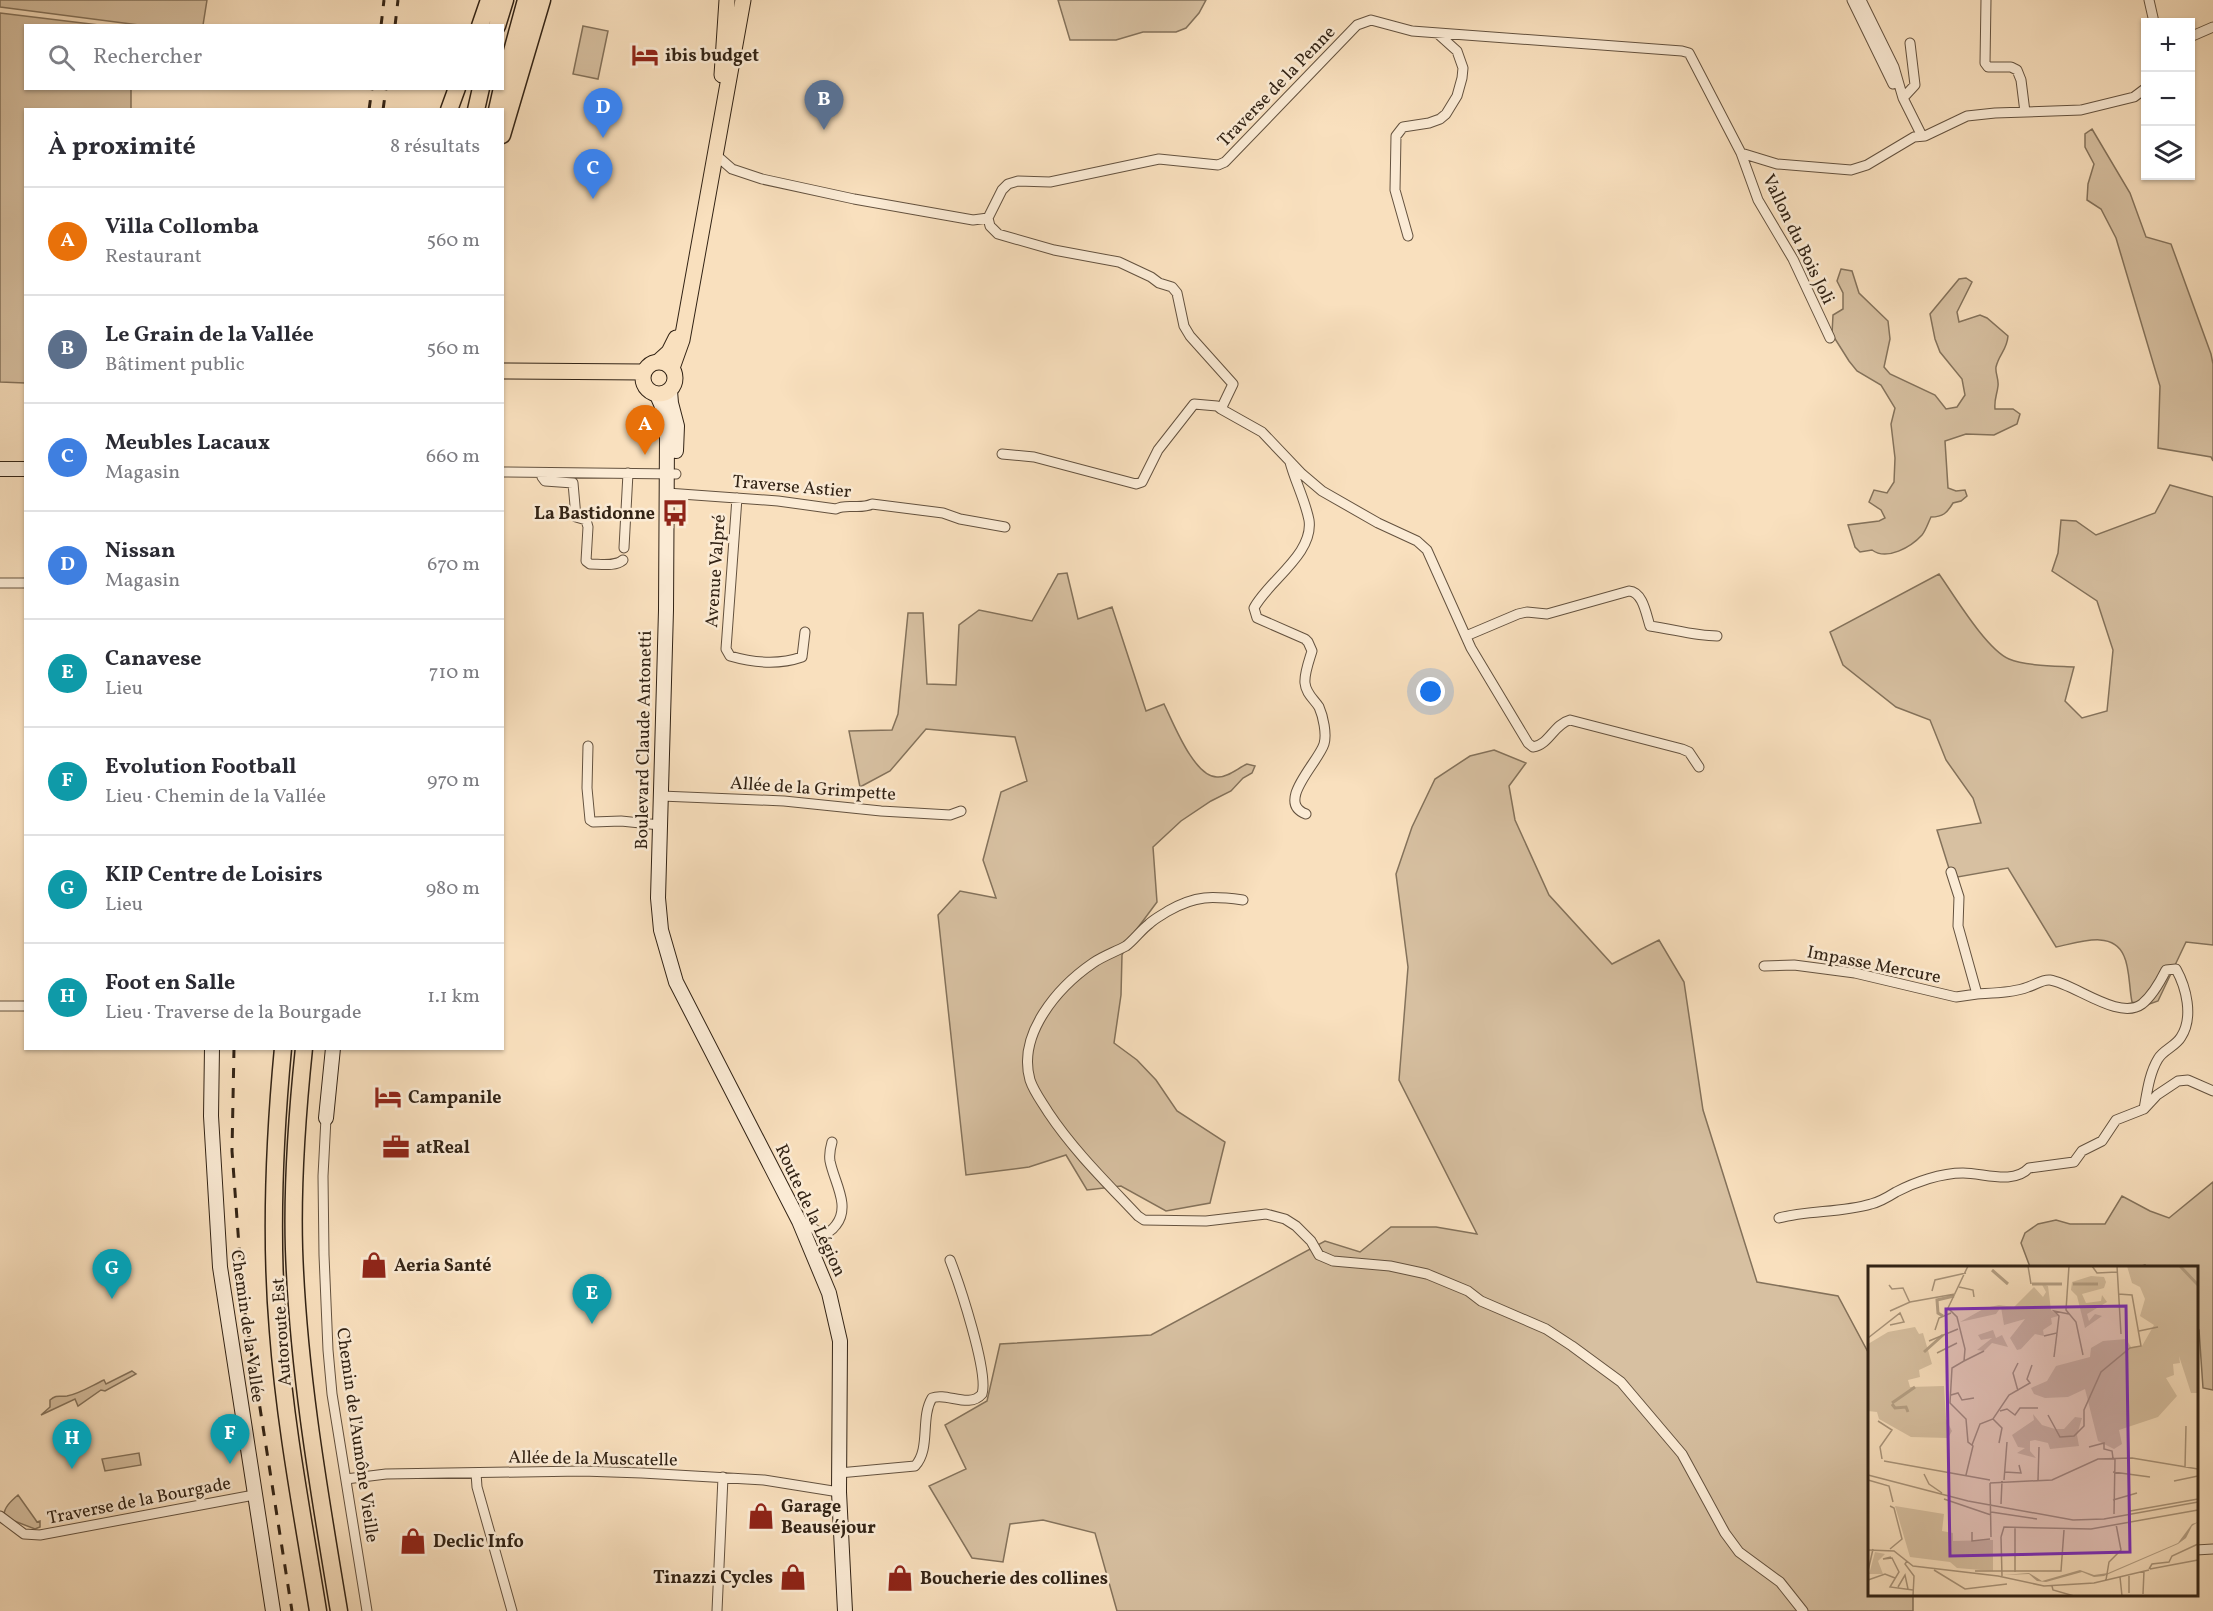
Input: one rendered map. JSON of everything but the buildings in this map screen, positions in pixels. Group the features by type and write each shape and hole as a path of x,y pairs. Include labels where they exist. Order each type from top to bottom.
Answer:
{"highway":[{"path":"481,24 489,0"},
{"path":"498,24 505,0"},
{"path":"504,81 526,0"},
{"path":"504,128 542,0"},
{"path":"450,108 456,90"},
{"path":"476,108 481,90"},
{"path":"497,108 502,90"},
{"name":"Autoroute Est","path":"283,1050 273,1186 278,1330 295,1469 318,1611"},
{"name":"Autoroute Est","path":"304,1050 294,1187 294,1249 298,1322 315,1469 339,1611"}],"main road":[{"path":"724,68 727,0"},
{"path":"665,365 682,340 713,176 713,150 734,0"},
{"path":"665,365 676,337 743,0"},
{"path":"652,363 665,365 676,377 663,393 651,393 643,384 644,372 652,363"},
{"path":"504,371 644,372"},
{"name":"Boulevard Claude Antonetti","path":"658,882 666,599 672,474 677,426 671,403 663,393"},
{"path":"0,469 24,469"},
{"name":"Route de la Légion","path":"658,882 660,930 676,982 799,1221 829,1293 840,1341 839,1492 845,1611"},
{"name":"Chemin de la Vallée","path":"212,1050 211,1116 220,1267 273,1611"},
{"path":"326,1118 333,1050"}],"street":[{"path":"1852,0 1895,89 1903,98"},
{"path":"1861,0 1894,67 1903,98 1922,136"},
{"path":"1986,0 1985,63 1988,66 2011,67 2017,70 2021,80 2025,112"},
{"path":"2149,0 2153,18"},
{"name":"Traverse de la Penne","path":"988,218 1002,190 1008,184 1018,181 1050,182 1160,159 1218,165 1225,162 1357,25 1371,20 1391,27 1437,33 1674,50 1689,54 1741,153"},
{"path":"2195,35 2213,27"},
{"path":"1408,236 1395,190 1396,136 1403,128 1429,123 1446,114 1457,96 1462,78 1463,68 1457,51 1437,33"},
{"path":"1903,98 1915,85 1910,43"},
{"path":"1741,153 1777,164 1851,170 1868,165 1914,137 1922,136 1967,116 2081,110 2134,97 2141,91"},
{"path":"713,150 732,169 762,179 854,199 973,220 988,218 990,226 998,234 1054,250 1119,262 1159,283 1172,287 1177,293 1184,326 1233,384 1221,409"},
{"name":"Vallon du Bois Joli","path":"1741,153 1758,200 1793,259 1830,338"},
{"path":"713,176 732,169"},
{"path":"1002,453 1027,456 1136,484 1142,482 1158,450 1194,404 1217,406 1262,432 1302,474 1322,491 1378,523 1417,541 1427,550 1483,670 1528,743 1533,747 1539,746 1562,722 1570,720 1682,749 1689,752 1699,767"},
{"path":"1289,460 1308,517 1308,532 1300,552 1254,608 1257,618 1305,639 1311,647 1312,651 1304,680 1309,695 1319,708 1325,740 1322,750 1295,793 1296,808 1306,814"},
{"path":"504,472 672,474"},
{"path":"624,548 628,472"},
{"path":"542,473 545,481 573,483 576,517 585,520 588,527 586,561 590,564 607,564 620,563 623,560"},
{"name":"Traverse Astier","path":"671,493 836,509 840,506 865,508 872,504 944,513 948,516 1005,527"},
{"name":"Avenue Valpré","path":"737,498 726,649 730,656 746,661 787,662 802,657 804,632"},
{"path":"0,583 24,583"},
{"path":"1466,636 1518,614 1527,612 1547,614 1629,591 1635,591 1639,596 1650,626 1678,630 1695,636 1717,636"},
{"path":"588,746 587,788 590,820 660,825"},
{"name":"Allée de la Grimpette","path":"661,796 784,801 881,811 950,814 961,811"},
{"path":"1951,872 1959,897 1958,926 1977,994"},
{"path":"1243,900 1214,896 1196,898 1175,908 1150,922 1127,945 1094,962 1064,987 1048,1006 1036,1027 1027,1065 1031,1082 1039,1098 1074,1149 1144,1220 1206,1221 1266,1214 1285,1219 1311,1241 1319,1254 1333,1261 1390,1266 1426,1274 1468,1291 1481,1300 1518,1315 1555,1334 1621,1382 1682,1454 1725,1533 1739,1552 1780,1582 1803,1611"},
{"name":"Impasse Mercure","path":"1764,966 1794,965 1855,974 1956,997 2025,989 2047,980 2065,984 2116,1008 2128,1009 2141,1005 2157,986 2166,970 2176,969 2187,996 2186,1022 2181,1037 2158,1057 2144,1109"},
{"path":"0,1006 24,1006"},
{"path":"1779,1218 1874,1204 1898,1191 1941,1176 1960,1173 2012,1177 2023,1174 2029,1168 2074,1162 2082,1151 2102,1141 2116,1120 2144,1109 2168,1086 2188,1080 2213,1091"},
{"name":"Chemin de l'Aumône Vieille","path":"326,1118 323,1176 325,1306 332,1394 367,1611"},
{"path":"799,1221 807,1222 820,1232 826,1233 830,1232 841,1217 843,1208 830,1161 832,1142"},
{"path":"839,1473 915,1466 921,1457 928,1408 932,1398 937,1396 953,1400 975,1400 982,1394 981,1370 963,1294 950,1260"},
{"name":"Allée de la Muscatelle","path":"346,1479 386,1474 592,1472 723,1477 782,1482 839,1492"},
{"path":"476,1473 477,1487 512,1611"},
{"path":"717,1611 723,1477"},
{"name":"Traverse de la Bourgade","path":"0,1516 24,1534 40,1535 254,1495"},
{"path":"2198,1550 2213,1549"}],"shaded area":[{"path":"0,0 207,0 203,24 131,24 0,7"},
{"path":"1058,0 1206,0 1199,13 1186,28 1176,32 1143,32 1116,40 1070,40"},
{"path":"0,13 91,24 24,24 24,90 131,90 131,108 24,108 24,383 0,382"},
{"path":"583,26 608,31 598,79 573,74"},
{"path":"2092,129 2130,193 2146,237 2171,244 2213,364 2213,461 2211,457 2158,448 2160,386 2116,238 2101,209 2087,200 2088,184 2094,164 2085,147 2085,134"},
{"path":"1841,269 1852,271 1859,293 1888,321 1890,339 1884,367 1890,374 1935,395 1946,409 1957,407 1965,395 1962,379 1940,352 1930,314 1959,279 1966,278 1972,282 1957,312 1959,322 1980,315 1987,318 2008,336 1996,367 1998,383 1995,409 2013,409 2020,414 2017,424 1994,435 1966,434 1945,441 1948,488 1956,491 1965,490 1967,496 1953,503 1944,514 1931,517 1917,540 1892,553 1878,553 1872,550 1860,552 1855,547 1848,525 1879,521 1885,518 1881,510 1869,502 1874,490 1887,493 1894,482 1895,458 1891,424 1895,408 1881,385 1857,371 1832,334 1833,315 1843,309 1843,293 1837,281"},
{"path":"2170,485 2213,497 2213,945 2186,942 2158,1001 2144,1006 2132,1002 2127,967 2119,948 2103,940 2084,941 2056,947 2008,868 1952,878 1937,830 1981,823 1973,798 1946,760 1930,720 1896,707 1843,665 1830,632 1939,574 1981,633 2000,653 2009,659 2023,663 2074,667 2065,701 2082,718 2107,711 2113,650 2097,601 2052,571 2058,553 2061,520 2076,521 2096,535 2155,513"},
{"path":"1067,573 1078,619 1112,607 1146,711 1164,704 1185,747 1200,768 1208,775 1221,777 1247,764 1255,766 1252,773 1243,778 1231,791 1181,821 1153,847 1157,902 1131,937 1122,955 1121,995 1114,1043 1137,1060 1156,1080 1177,1111 1225,1142 1210,1203 1166,1211 1121,1186 1087,1190 1066,1155 1029,1167 966,1175 938,915 960,891 996,898 983,860 1001,792 1027,781 1015,737 926,729 890,771 860,787 849,731 892,730 898,714 908,613 923,613 927,684 956,685 959,625 979,610 1032,621 1058,574"},
{"path":"1494,750 1526,763 1509,786 1515,820 1549,895 1612,964 1659,940 1684,982 1703,1110 1757,1282 1838,1296 1868,1352 1868,1596 1913,1596 1913,1611 1117,1611 1095,1533 1043,1520 1010,1524 1003,1562 972,1558 929,1486 966,1469 945,1425 987,1401 1000,1344 1151,1335 1325,1241 1360,1252 1391,1227 1436,1227 1477,1234 1399,1080 1408,967 1396,874 1412,827 1435,779 1470,756"},
{"path":"2213,1182 2213,1390 2203,1388 2198,1328 2198,1266 2030,1266 2021,1243 2025,1233 2038,1224 2056,1220 2070,1224 2105,1224 2122,1196 2169,1218"},
{"path":"132,1371 136,1374 105,1391 101,1390 78,1406 75,1399 41,1415 50,1407 50,1400 54,1397 76,1393 104,1380 106,1384"},
{"path":"139,1453 141,1465 105,1471 102,1459"},
{"path":"18,1495 37,1522 40,1521 40,1527 35,1529 4,1517 6,1508"}],"railway":[{"path":"381,24 384,0"},
{"path":"395,24 398,0"},
{"path":"369,108 372,90"},
{"path":"383,108 386,90"},
{"path":"234,1050 232,1151 243,1300 292,1611"}],"place":[{"name":"ibis budget","path":"645,55"},
{"name":"Le Grain de la Vallée","path":"824,130"},
{"name":"Nissan","path":"603,138"},
{"name":"Meubles Lacaux","path":"593,199"},
{"name":"Villa Collomba","path":"645,455"},
{"name":"La Bastidonne","path":"675,513"},
{"name":"Campanile","path":"388,1097"},
{"name":"atReal","path":"396,1147"},
{"name":"Aeria Santé","path":"374,1265"},
{"name":"KIP Centre de Loisirs","path":"112,1299"},
{"name":"Canavese","path":"592,1324"},
{"name":"Evolution Football","path":"230,1464"},
{"name":"Foot en Salle","path":"72,1469"},
{"name":"Garage Beauséjour","path":"761,1516"},
{"name":"Declic Info","path":"413,1541"},
{"name":"Tinazzi Cycles","path":"793,1577"},
{"name":"Boucherie des collines","path":"900,1578"}]}
